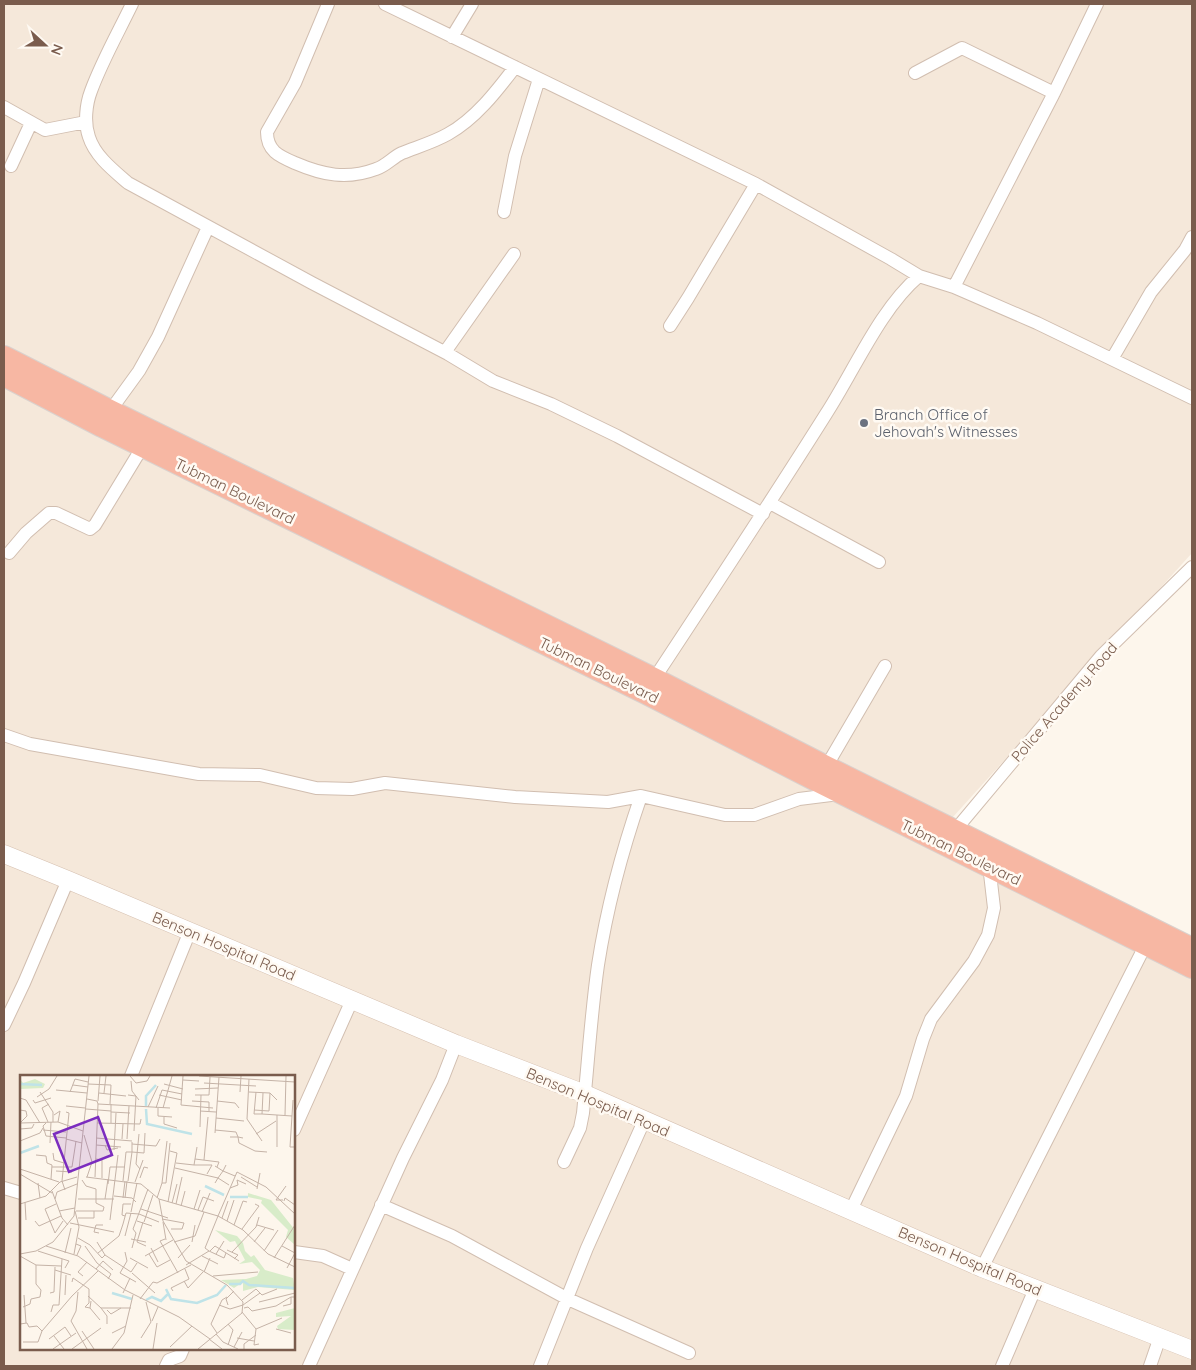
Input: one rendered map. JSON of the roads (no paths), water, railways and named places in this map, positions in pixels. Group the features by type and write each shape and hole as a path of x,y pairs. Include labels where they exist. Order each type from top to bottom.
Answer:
{"highway":[{"name":"Tubman Boulevard","path":"4,358 654,678 826,767 949,837 989,865 1192,967"},
{"name":"Tubman Boulevard","path":"4,375 143,446 646,693 843,794 949,837 1192,949"}],"street":[{"path":"132,4 90,92 86,122 89,138 99,155 108,167 128,183 320,288 445,352 493,381 551,404 672,464 879,562"},
{"path":"328,4 295,83 267,132 267,141 270,148 291,161 321,173 337,176 378,169 396,156 447,135 469,120 499,88 515,67"},
{"path":"385,4 756,184 918,276 954,287 1038,323 1192,398"},
{"path":"452,37 472,4"},
{"path":"954,287 1054,93 1096,4"},
{"path":"915,73 962,48 1054,93"},
{"path":"504,212 515,156 539,79"},
{"path":"4,107 45,130 86,122"},
{"path":"11,166 31,123"},
{"path":"670,326 756,184"},
{"path":"110,411 139,371 158,337 208,227"},
{"path":"1112,359 1151,292 1179,258 1192,236"},
{"path":"445,352 514,254"},
{"path":"654,678 767,508 895,301 918,276"},
{"path":"9,553 26,533 50,513 56,512 90,529 143,446"},
{"name":"Police Academy Road","path":"949,837 1102,656 1192,567"},
{"path":"826,767 885,666"},
{"path":"4,735 30,744 200,774 260,775 316,788 352,789 385,783 515,797 608,802 641,796 726,815 754,815 799,799 843,794"},
{"path":"564,1162 580,1128 598,966 613,886 625,842 641,796"},
{"name":"Benson Hospital Road","path":"4,854 456,1044 585,1094 982,1268 1192,1350"},
{"path":"851,1210 906,1096 922,1039 932,1019 974,961 988,935 994,908 989,865"},
{"path":"4,1025 68,880"},
{"path":"131,1075 190,931"},
{"path":"982,1268 1146,944"},
{"path":"295,1128 352,1000"},
{"path":"309,1366 381,1205 442,1080 456,1044"},
{"path":"540,1366 587,1248 644,1121"},
{"path":"4,1188 20,1193"},
{"path":"381,1205 452,1236 568,1299 689,1353"},
{"path":"295,1252 323,1256 352,1268"},
{"path":"1002,1366 1035,1289"},
{"path":"1150,1366 1160,1337"},
{"path":"166,1366 169,1360 180,1356 183,1350"}],"place":[{"name":"Branch Office of Jehovah's Witnesses","path":"864,423"}]}
